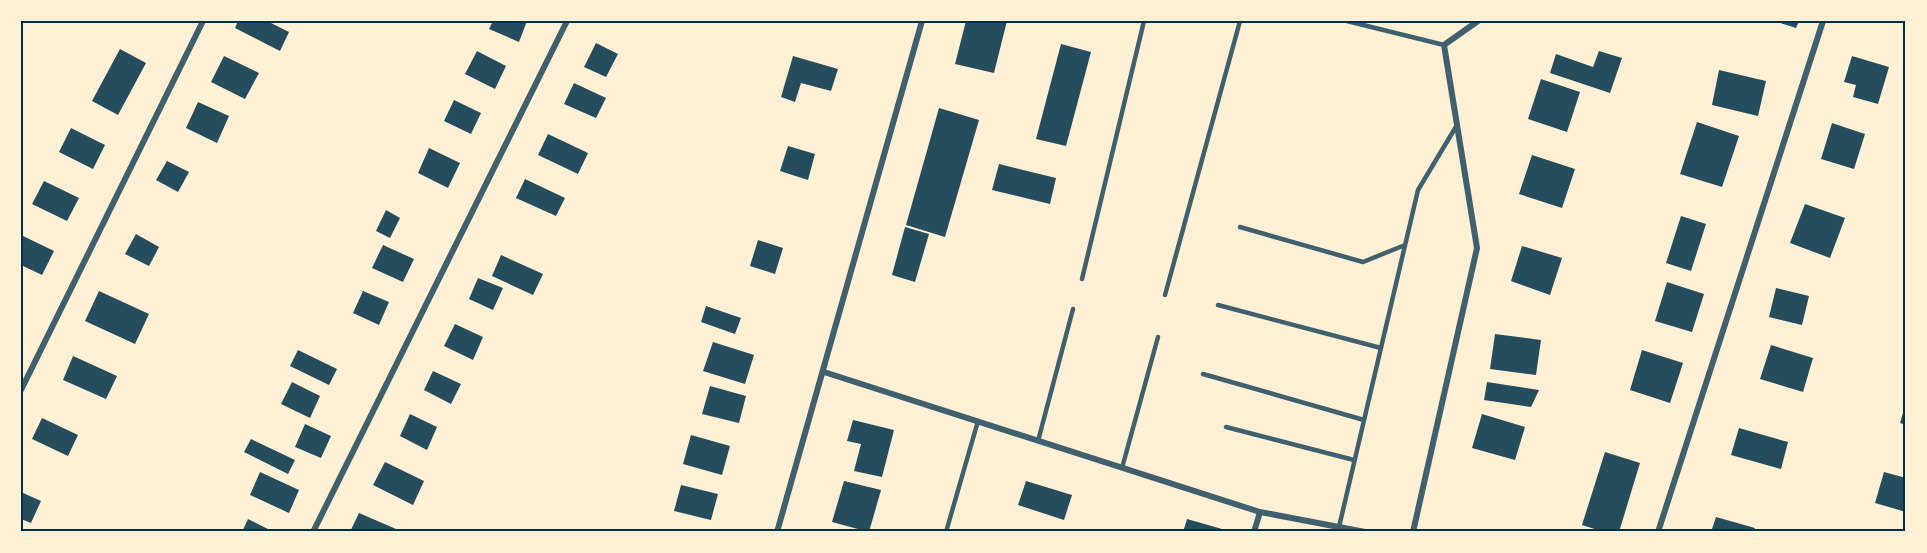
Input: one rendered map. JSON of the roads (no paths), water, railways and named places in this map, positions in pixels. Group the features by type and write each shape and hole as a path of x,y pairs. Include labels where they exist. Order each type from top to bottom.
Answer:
{"street":[{"path":"21,390 203,21"},
{"path":"313,532 567,21"},
{"path":"777,532 922,21"},
{"path":"1413,532 1477,249 1444,45 1478,21"},
{"path":"1658,532 1823,21"},
{"path":"824,372 1260,512 1365,532"},
{"path":"1254,532 1260,512"}],"lane":[{"path":"1082,279 1144,21"},
{"path":"1165,295 1240,21"},
{"path":"1347,21 1444,45"},
{"path":"1339,527 1418,190 1457,125"},
{"path":"1240,227 1363,262 1405,245"},
{"path":"1218,305 1381,348"},
{"path":"1038,441 1073,309"},
{"path":"1122,468 1158,337"},
{"path":"1203,374 1364,420"},
{"path":"946,532 978,421"},
{"path":"1226,426 1354,460"}]}
